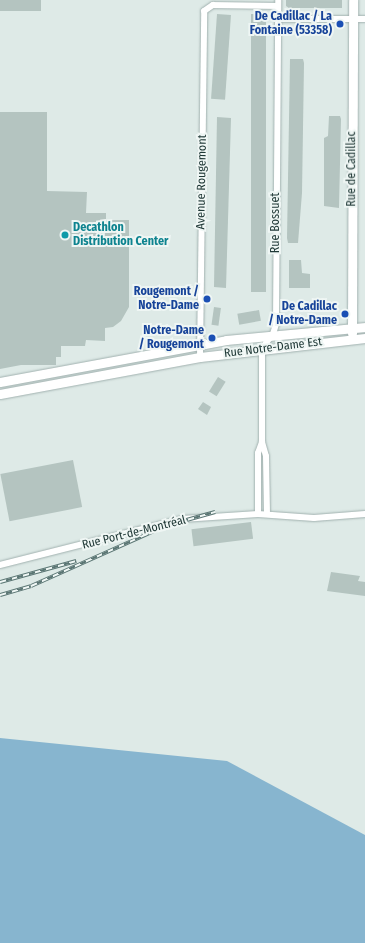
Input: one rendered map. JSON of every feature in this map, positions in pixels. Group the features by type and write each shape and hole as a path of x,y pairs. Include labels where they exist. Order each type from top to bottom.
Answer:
{"main road":[{"name":"Rue de Cadillac","path":"352,339 353,0"},
{"name":"Rue Notre-Dame Est","path":"0,382 200,345 273,334 365,327"},
{"name":"Rue Notre-Dame Est","path":"0,394 200,357 262,348 365,338"},
{"path":"84,367 86,378"}],"street":[{"name":"Avenue Rougemont","path":"200,357 206,8 213,5 278,3"},
{"name":"Rue Bossuet","path":"262,348 273,334 276,324 278,3"},
{"path":"278,19 365,19"},
{"path":"262,348 262,442 266,456 266,514"},
{"path":"258,514 258,453 262,442"},
{"name":"Rue Port-de-Montréal","path":"0,565 182,519 258,514 307,518 365,514"}],"water":[{"path":"0,738 227,761 365,835 365,943 0,943"}],"building":[{"path":"0,0 41,0 41,11 0,11"},
{"path":"286,0 342,0 342,8 289,8 286,6"},
{"path":"217,14 231,15 225,100 211,99"},
{"path":"251,14 266,14 266,292 251,292"},
{"path":"290,59 303,59 304,63 302,193 298,243 288,243 287,238"},
{"name":"Decathlon Distribution Center","path":"0,112 47,112 47,191 87,192 86,213 106,213 106,220 129,220 129,307 121,321 113,327 105,328 105,341 86,340 85,346 61,346 61,357 56,357 56,365 21,365 0,369"},
{"path":"329,116 340,116 341,119 339,208 324,206 324,138 328,136"},
{"path":"217,117 231,118 226,288 214,287"},
{"path":"289,260 301,260 302,273 310,274 310,288 289,288"},
{"path":"214,307 221,308 218,326 211,325"},
{"path":"259,310 261,321 239,325 237,314"},
{"path":"218,377 226,382 217,396 209,391"},
{"path":"203,402 211,407 207,415 198,409"},
{"path":"73,460 82,507 10,521 0,474"},
{"path":"251,522 253,539 194,546 191,529"},
{"path":"331,572 360,576 358,581 365,582 365,596 327,591"}],"railway":[{"path":"0,595 31,586 165,526 215,512"},
{"path":"0,582 76,561"}],"place":[{"name":"De Cadillac / La Fontaine (53358)","path":"340,24"},
{"name":"Decathlon Distribution Center","path":"65,235"},
{"name":"Rougemont / Notre-Dame","path":"207,299"},
{"name":"De Cadillac / Notre-Dame","path":"345,314"},
{"name":"Notre-Dame / Rougemont","path":"212,338"}]}
